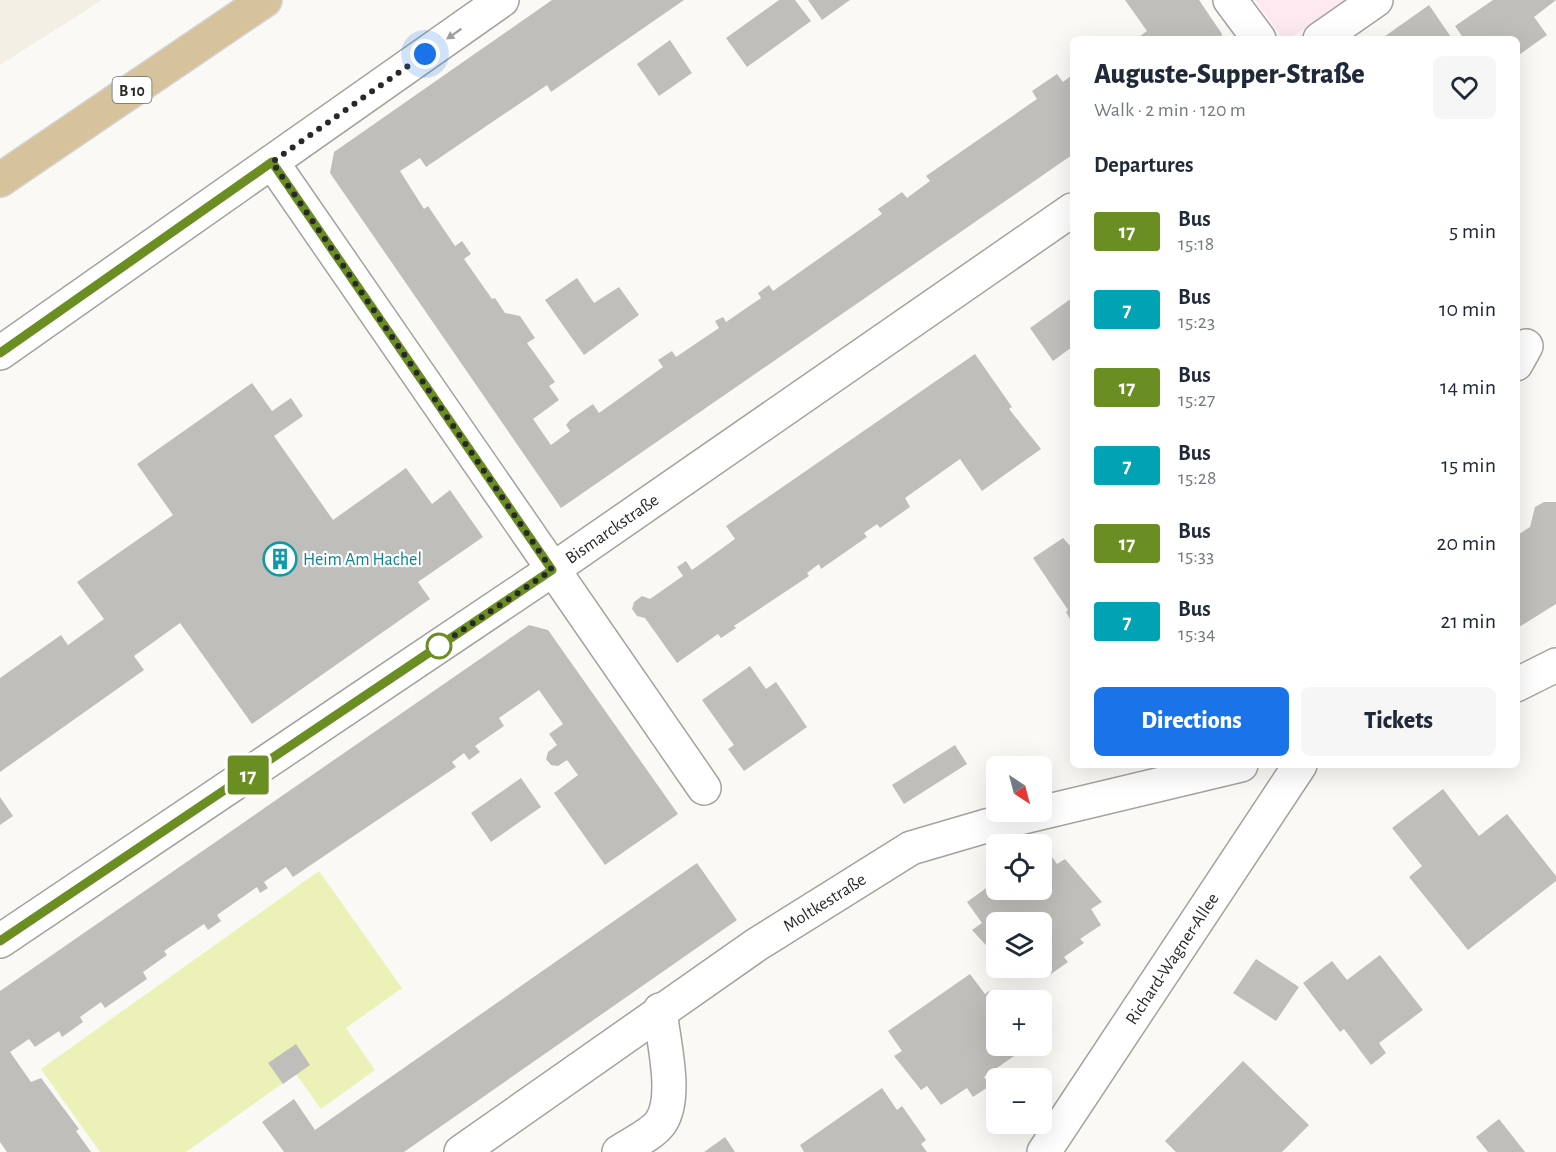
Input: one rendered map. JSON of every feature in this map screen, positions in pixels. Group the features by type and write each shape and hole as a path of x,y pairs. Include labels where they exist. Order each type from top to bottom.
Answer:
{"main road":[{"name":"B 10","path":"0,180 265,0"}],"street":[{"path":"0,353 502,0"},
{"path":"1230,0 1256,36"},
{"path":"1324,36 1376,0"},
{"path":"272,162 704,788"},
{"name":"Bismarckstraße","path":"0,941 552,570 1070,211"},
{"path":"1520,683 1556,666"},
{"name":"Moltkestraße","path":"461,1152 509,1131 660,1010 756,945 911,848 986,826 1228,768"},
{"name":"Richard-Wagner-Allee","path":"1044,1152 1298,768"},
{"path":"619,1152 660,1124 669,1103 670,1082 660,1010"}],"shaded area":[{"path":"0,0 102,0 0,65"},
{"path":"1255,0 1345,0 1293,36 1281,36"}],"green space":[{"path":"319,871 402,988 346,1028 375,1070 321,1109 296,1074 186,1152 100,1152 41,1069"}],"building":[{"path":"552,0 684,0 551,92 547,85 426,167 420,158 400,171 424,209 428,206 455,246 462,241 471,254 464,259 492,299 495,298 505,313 520,316 535,338 527,343 555,382 549,386 559,400 533,419 551,445 570,431 566,425 570,420 593,404 599,413 663,367 658,360 672,351 676,357 719,328 715,321 723,317 726,322 761,298 758,293 769,285 773,291 882,214 878,209 902,192 907,198 930,181 926,176 1037,99 1032,91 1057,74 1063,82 1070,77 1070,156 561,508 330,173 334,152"},
{"path":"779,0 795,0 811,21 747,67 726,38"},
{"path":"808,0 850,0 822,20"},
{"path":"1125,0 1199,0 1222,34 1222,36 1140,36 1147,31"},
{"path":"1493,0 1556,0 1534,17 1547,35 1520,54 1520,36 1462,36 1455,26"},
{"path":"1429,5 1450,36 1385,36"},
{"path":"670,40 692,73 659,96 637,64"},
{"path":"577,278 594,303 619,287 639,315 584,355 545,300"},
{"path":"1070,299 1070,348 1053,361 1030,328"},
{"path":"975,354 1012,407 1009,409 1041,449 982,491 960,459 905,498 910,507 880,528 877,524 864,533 867,537 821,569 819,564 807,573 809,576 734,626 736,628 721,638 718,634 677,663 645,618 637,616 632,609 634,602 642,596 650,599 683,576 677,567 686,561 692,570 735,539 726,526"},
{"name":"Heim Am Hachel","path":"252,383 272,411 291,398 303,416 274,436 333,520 406,468 432,504 450,490 483,537 418,582 430,599 252,724 180,623 134,656 144,670 0,772 0,678 61,635 68,645 104,619 77,582 173,515 137,464"},
{"path":"1544,502 1556,502 1556,604 1520,626 1520,533 1530,527 1535,507"},
{"path":"1063,538 1070,546 1070,619 1066,612 1068,610 1033,558"},
{"path":"529,625 548,630 678,814 605,865 554,793 578,775 567,760 558,766 551,765 546,759 548,752 557,745 549,734 563,724 539,690 499,718 504,726 475,746 480,752 469,760 464,753 452,762 456,767 293,877 286,867 264,882 268,888 260,893 257,887 217,915 221,921 208,930 204,924 164,951 167,955 143,972 147,979 105,1008 101,1002 80,1017 83,1022 62,1037 59,1031 35,1047 29,1039 10,1052 31,1082 41,1078 79,1129 76,1131 91,1152 7,1152 0,1142 0,991"},
{"path":"750,666 766,689 776,682 807,727 744,771 728,749 734,745 702,700"},
{"path":"955,745 967,764 904,804 892,785"},
{"path":"521,778 541,807 491,842 471,813"},
{"path":"1443,789 1479,836 1507,814 1556,876 1556,881 1468,950 1409,877 1422,866 1392,828"},
{"path":"0,797 13,816 0,825"},
{"path":"1052,857 1057,864 1065,859 1102,902 1091,909 1101,925 1080,939 1084,943 1064,957 1068,962 1052,973 1052,912 986,912 986,945 972,930 982,923 967,902 986,888 986,900 1052,900"},
{"path":"697,863 737,920 404,1152 284,1152 262,1122 294,1099 315,1130"},
{"path":"1380,955 1423,1010 1379,1043 1386,1053 1371,1065 1344,1029 1340,1032 1303,983 1332,961 1347,980"},
{"path":"1256,959 1299,987 1276,1021 1233,993"},
{"path":"970,974 986,993 986,1056 1014,1056 997,1068 986,1068 984,1077 986,1088 973,1097 967,1088 941,1105 927,1086 921,1090 894,1056 902,1051 888,1031"},
{"path":"296,1044 310,1065 283,1084 268,1063"},
{"path":"1243,1061 1309,1125 1282,1152 1176,1152 1165,1141"},
{"path":"882,1088 897,1110 902,1106 926,1140 921,1144 927,1152 804,1152 800,1145"},
{"path":"1499,1119 1525,1152 1488,1152 1476,1137"},
{"path":"725,1137 735,1152 704,1152"}],"bus line":[{"name":"17","path":"0,353 272,162 552,570 0,941"}],"place":[{"name":"Heim Am Hachel","path":"280,559"}],"route":[{"path":"425,54 272,162 552,570 439,646"}]}
